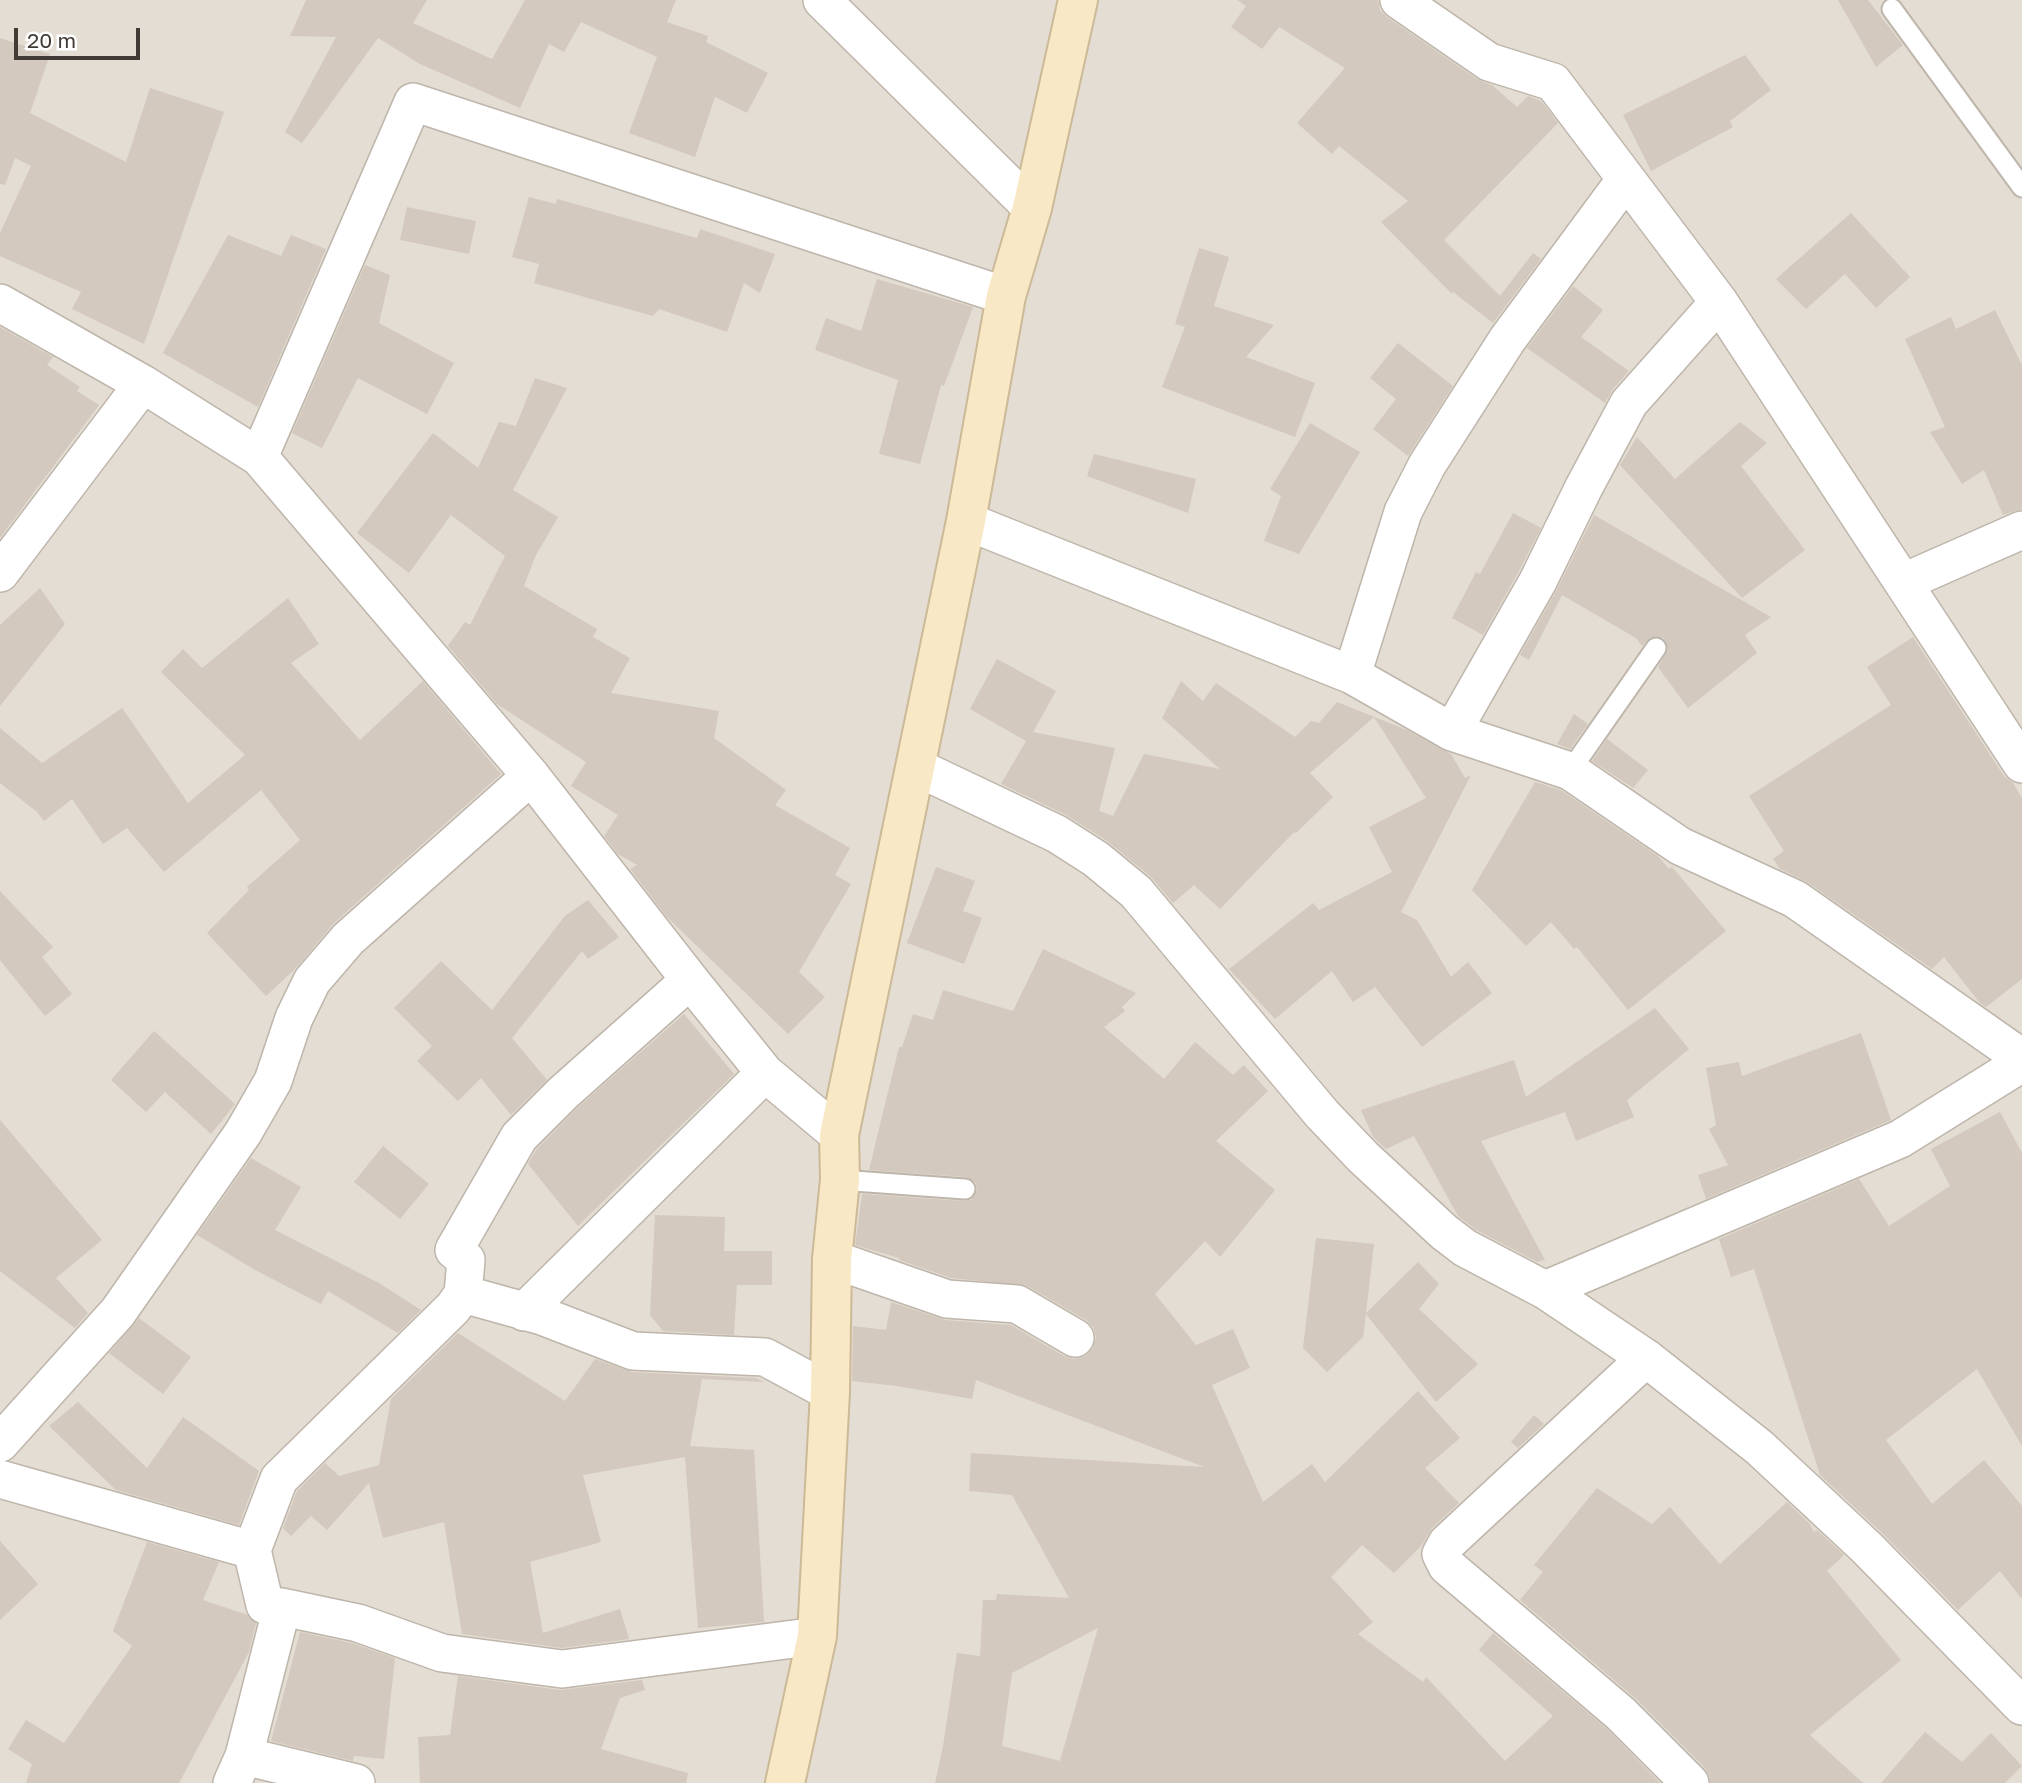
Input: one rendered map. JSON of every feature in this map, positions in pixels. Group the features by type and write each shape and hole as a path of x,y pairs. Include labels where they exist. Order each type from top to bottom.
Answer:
{"street":[{"path":"822,0 1032,208"},
{"path":"785,1783 817,1636 830,1392 832,1259 840,1180 839,1135 967,522 1006,296 1032,208 1078,0"},
{"path":"1399,0 1489,62 1553,82 1718,302 2022,764"},
{"path":"259,457 413,102 1006,296"},
{"path":"1352,676 1403,512 1427,465 1507,340 1626,179"},
{"path":"1452,732 1538,581 1629,403 1718,302"},
{"path":"0,303 143,384 259,457 531,776 765,1073 839,1135"},
{"path":"0,573 143,384"},
{"path":"967,522 1352,676 1452,732 1570,771 1680,846 1795,899 2022,1061 1899,1139 1545,1290"},
{"path":"1904,582 2022,530"},
{"path":"916,767 1057,834 1096,859 1136,892 1322,1114 1363,1157 1444,1232 1465,1248 1545,1290 1646,1358 1760,1448 1867,1549 2022,1706"},
{"path":"0,1443 118,1312 243,1133 273,1081 294,1018 312,981 348,939 531,776"},
{"path":"690,980 563,1093 519,1137 454,1250 466,1260 463,1294 453,1308 279,1479 252,1550 265,1605 358,1623 442,1653 562,1669 817,1636"},
{"path":"524,1312 765,1073"},
{"path":"832,1259 947,1299 1017,1304 1075,1338"},
{"path":"463,1294 542,1315 633,1351 765,1357 830,1392"},
{"path":"1646,1358 1447,1543 1441,1553 1447,1566 1620,1713 1690,1783"},
{"path":"0,1479 252,1550"},
{"path":"282,1607 238,1770 356,1783"}],"lane":[{"path":"1892,9 2022,187"},
{"path":"1570,771 1656,648"},
{"path":"840,1180 964,1189"}],"shaded area":[{"path":"0,0 2022,0 2022,1783 0,1783"}],"building":[{"path":"306,0 427,0 413,23 492,59 525,0 676,0 667,22 708,36 706,42 768,73 747,113 715,97 695,157 629,133 657,57 581,22 564,52 549,44 520,108 420,64 378,38 302,143 285,132 336,37 290,36"},
{"path":"1237,0 1378,0 1380,10 1387,17 1477,79 1492,85 1517,107 1528,96 1541,101 1558,123 1444,240 1500,296 1533,253 1541,259 1493,323 1453,292 1452,294 1381,222 1408,201 1339,146 1332,154 1297,123 1345,68 1279,27 1262,49 1231,27 1246,6"},
{"path":"1838,0 1868,0 1903,45 1876,67"},
{"path":"0,38 50,54 30,113 126,162 150,88 224,112 144,344 72,309 81,292 0,256 0,233 31,166 15,158 5,185 0,184"},
{"path":"1745,55 1771,90 1730,121 1733,127 1651,171 1623,115"},
{"path":"529,197 556,204 557,199 697,238 700,229 775,254 760,293 744,283 727,332 659,309 653,316 534,283 539,264 512,257"},
{"path":"407,207 476,221 469,254 400,240"},
{"path":"1851,213 1910,277 1876,308 1845,274 1806,309 1776,279"},
{"path":"228,235 281,256 291,235 326,249 258,407 163,353"},
{"path":"1199,248 1229,257 1214,306 1274,325 1246,357 1315,383 1295,437 1162,387 1185,327 1175,324"},
{"path":"365,265 390,275 379,323 454,363 427,414 358,378 322,448 292,433"},
{"path":"877,279 973,307 944,386 941,385 920,464 879,454 898,380 815,350 826,318 861,331"},
{"path":"1573,286 1603,310 1581,337 1629,371 1605,403 1527,348"},
{"path":"1995,310 2022,365 2022,509 2003,515 1984,470 1962,484 1930,432 1945,427 1905,339 1951,317 1956,329"},
{"path":"0,327 53,357 47,365 80,387 77,391 99,405 0,538"},
{"path":"1398,343 1453,386 1408,456 1373,429 1396,399 1370,378"},
{"path":"535,378 567,388 513,490 558,517 535,557 524,586 597,629 593,637 630,658 611,693 719,711 714,738 786,790 775,805 850,848 835,875 851,884 799,972 825,997 788,1034 667,917 630,869 637,865 618,854 604,836 618,815 571,786 586,762 497,704 448,646 465,622 470,625 505,556 451,515 409,573 357,533 433,433 478,468 499,422 516,426"},
{"path":"1740,422 1767,443 1741,466 1805,550 1742,598 1620,465 1637,437 1675,479"},
{"path":"1310,423 1360,452 1299,554 1264,541 1281,496 1270,489"},
{"path":"1094,454 1196,479 1188,513 1087,476"},
{"path":"1513,513 1541,528 1483,635 1452,618 1476,572 1480,574"},
{"path":"1594,515 1771,617 1745,635 1757,653 1688,708 1658,667 1668,650 1664,638 1651,637 1642,646 1636,638 1562,595 1529,660 1520,655"},
{"path":"40,588 65,624 0,706 0,625"},
{"path":"288,598 319,644 291,663 360,740 423,681 501,774 334,923 297,967 266,996 207,933 249,890 247,887 300,840 261,790 164,872 127,828 103,844 72,799 44,821 37,812 0,783 0,728 42,763 122,708 188,803 245,755 161,672 183,649 202,668"},
{"path":"1913,637 2004,776 2013,783 2022,798 2022,979 1986,1007 1979,1002 1944,957 1932,969 1807,882 1780,869 1773,859 1784,851 1749,796 1891,705 1867,667"},
{"path":"997,659 1056,691 1033,732 1115,748 1099,811 1113,816 1144,754 1220,769 1162,718 1181,681 1203,701 1216,683 1295,737 1311,721 1319,723 1337,702 1407,730 1451,754 1465,778 1471,775 1401,912 1417,920 1451,977 1468,962 1492,993 1422,1047 1375,987 1353,1002 1332,971 1275,1019 1229,969 1313,903 1319,910 1392,872 1369,827 1426,798 1374,717 1310,773 1333,797 1294,832 1220,909 1194,885 1173,903 1150,876 1107,841 1066,815 1001,784 1026,741 970,709"},
{"path":"1574,714 1588,724 1570,749 1557,744"},
{"path":"1607,739 1648,770 1633,788 1592,761"},
{"path":"1535,782 1561,790 1658,856 1669,869 1672,867 1726,931 1628,1010 1577,947 1574,949 1551,922 1526,946 1472,890"},
{"path":"936,867 975,881 963,911 982,918 964,964 907,943"},
{"path":"0,891 53,947 42,957 72,994 45,1016 0,960"},
{"path":"588,900 619,937 588,959 582,951 512,1038 547,1080 511,1115 481,1078 458,1101 417,1061 432,1046 394,1008 441,961 492,1010 565,916"},
{"path":"1043,949 1136,993 1122,1007 1125,1011 1104,1027 1164,1079 1195,1042 1233,1075 1244,1065 1268,1091 1216,1141 1275,1190 1220,1257 1205,1241 1155,1294 1196,1345 1233,1329 1250,1368 1212,1385 1263,1502 1312,1464 1325,1482 1418,1391 1460,1438 1425,1468 1459,1503 1432,1528 1422,1545 1394,1573 1362,1545 1331,1577 1373,1622 1358,1634 1423,1682 1426,1677 1505,1761 1553,1716 1479,1650 1493,1633 1606,1728 1660,1783 935,1783 957,1653 980,1656 983,1600 996,1600 997,1594 1069,1598 1012,1495 969,1491 971,1453 1204,1467 976,1380 972,1399 852,1381 853,1326 886,1330 891,1302 945,1320 1011,1325 1064,1356 1074,1359 1086,1356 1093,1348 1096,1337 1093,1327 1086,1320 1027,1286 951,1278 855,1245 862,1194 964,1201 971,1200 977,1191 976,1183 966,1177 869,1170 899,1047 902,1047 913,1014 933,1020 943,990 1013,1011","holes":["1098,1628 1060,1761 1002,1746 1012,1673"]},
{"path":"1655,1008 1689,1049 1627,1100 1634,1117 1576,1141 1565,1112 1481,1141 1545,1260 1537,1262 1476,1230 1458,1216 1414,1136 1386,1149 1373,1137 1361,1110 1514,1060 1526,1097"},
{"path":"684,1014 734,1074 578,1226 528,1164 536,1150 577,1108"},
{"path":"154,1031 235,1104 211,1134 165,1092 146,1112 111,1080"},
{"path":"1861,1033 1891,1120 1706,1199 1698,1175 1728,1165 1709,1129 1716,1125 1706,1068 1739,1062 1742,1076"},
{"path":"2000,1112 2022,1153 2022,1446 1977,1369 1886,1440 1932,1504 1984,1460 2022,1506 2022,1599 2000,1571 1958,1610 1820,1475 1754,1269 1731,1277 1719,1239 1859,1179 1889,1226 1950,1186 1931,1149"},
{"path":"0,1120 102,1240 56,1278 88,1313 75,1328 0,1271"},
{"path":"383,1146 429,1184 400,1219 354,1182"},
{"path":"251,1158 301,1187 275,1230 379,1283 421,1310 398,1333 328,1291 321,1304 255,1270 197,1235"},
{"path":"655,1215 725,1217 724,1251 772,1251 772,1285 737,1285 734,1335 663,1331 650,1315"},
{"path":"1316,1238 1374,1244 1366,1313 1418,1262 1439,1284 1419,1309 1478,1364 1436,1402 1366,1314 1363,1337 1327,1372 1303,1348"},
{"path":"139,1318 191,1357 163,1394 109,1353"},
{"path":"458,1333 565,1401 595,1359 632,1372 756,1378 764,1382 702,1379 690,1446 754,1450 764,1622 698,1628 685,1457 583,1475 601,1542 530,1562 543,1633 620,1609 629,1639 562,1648 462,1634 444,1522 383,1538 369,1483 327,1530 311,1516 291,1536 283,1528 297,1491 325,1463 339,1476 379,1465 391,1399"},
{"path":"78,1402 147,1468 183,1417 259,1471 239,1525 116,1490 49,1426"},
{"path":"1534,1415 1544,1424 1518,1448 1511,1442"},
{"path":"1597,1488 1652,1524 1670,1507 1720,1564 1787,1502 1809,1523 1814,1532 1817,1530 1844,1555 1827,1571 1901,1660 1810,1735 1863,1783 1710,1783 1705,1768 1635,1698 1520,1600 1543,1572 1534,1565"},
{"path":"0,1541 38,1584 0,1620"},
{"path":"147,1542 219,1562 203,1600 248,1615 256,1623 249,1652 179,1783 26,1783 32,1764 8,1749 26,1720 64,1743 132,1646 113,1631"},
{"path":"300,1632 352,1643 395,1658 384,1759 354,1756 353,1761 271,1741"},
{"path":"458,1676 560,1690 642,1680 645,1690 620,1698 601,1749 688,1773 686,1783 420,1783 418,1737 450,1735"},
{"path":"1925,1732 1962,1762 1991,1733 2022,1766 2005,1783 1881,1783"}]}
